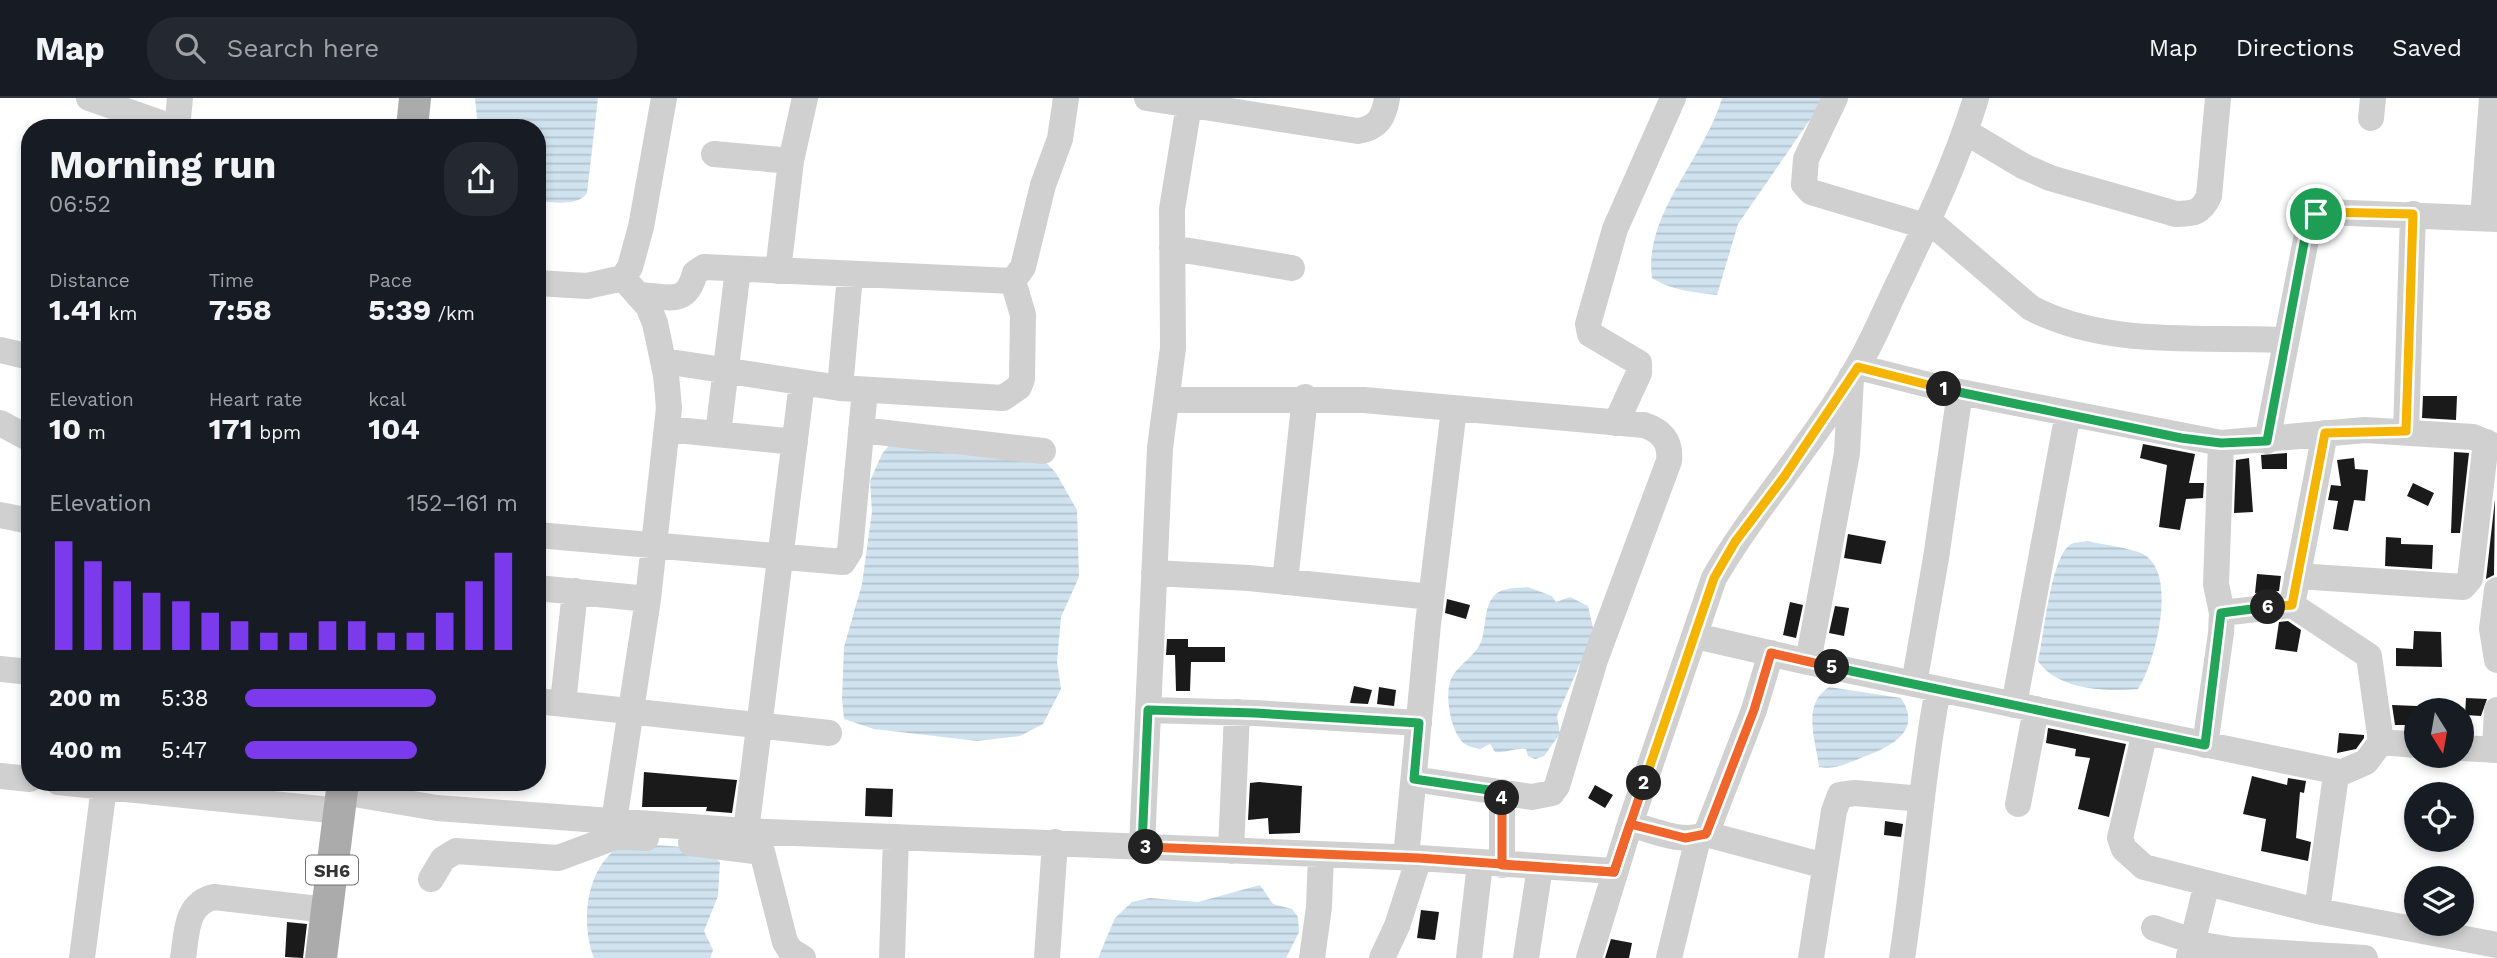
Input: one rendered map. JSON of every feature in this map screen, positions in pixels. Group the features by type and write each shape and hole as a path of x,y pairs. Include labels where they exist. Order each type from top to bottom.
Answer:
{"main road":[{"path":"413,119 415,98"},
{"name":"SH6","path":"321,958 342,795"}],"street":[{"path":"89,98 150,119"},
{"path":"177,119 180,98"},
{"path":"614,821 648,599 667,429 669,395 664,361 648,306 631,286 630,267 641,227 664,98"},
{"path":"778,271 791,161 805,98"},
{"path":"1013,281 1023,267 1043,184 1058,147 1066,98"},
{"path":"1147,98 1358,131 1367,130 1381,120 1387,98"},
{"path":"1616,423 1639,373 1640,363 1590,334 1588,324 1615,229 1673,98"},
{"path":"1835,98 1806,159 1804,184 1811,192 1927,223 2031,308 2050,318 2129,335 2285,340"},
{"path":"1589,958 1614,872 1714,578 1735,542 1784,477 1855,372 1927,223 1966,132 1976,98"},
{"path":"1966,132 2023,166 2050,178 2176,214 2194,214 2203,207 2209,196 2218,98"},
{"path":"2267,441 2310,219 2325,212 2490,219 2491,98"},
{"path":"1142,846 1160,448 1173,348 1172,209 1189,105"},
{"path":"714,154 791,161"},
{"path":"2406,431 2413,214"},
{"path":"1172,248 1292,268"},
{"path":"546,283 631,286 684,296 690,290 698,269 1013,281"},
{"path":"718,434 728,371 738,269"},
{"path":"546,536 837,563 847,559 862,430 853,389 850,275"},
{"path":"664,361 853,389 989,399 1011,395 1021,379 1024,330 1021,305 1013,281"},
{"path":"0,350 21,355"},
{"path":"1855,372 2181,438 2221,443 2267,441 2325,433 2406,431 2473,437 2494,445 2470,579 2463,587 2297,576"},
{"path":"1808,662 1847,453 1855,372"},
{"path":"802,383 762,726 757,840 785,942 790,950 803,958"},
{"path":"1902,958 1922,799 1926,687 1936,558 1960,392"},
{"path":"1168,400 1305,397 1616,423 1655,429 1668,444 1669,461 1595,660 1557,786 1552,793 1543,797 1414,779"},
{"path":"1285,582 1305,397"},
{"path":"1382,958 1397,926 1413,858 1414,779 1419,723 1454,409"},
{"path":"2018,804 2025,707 2068,413"},
{"path":"0,423 21,434"},
{"path":"667,429 795,442"},
{"path":"862,430 1043,451"},
{"path":"2292,605 2325,433"},
{"path":"2205,745 2221,613 2216,584 2221,443"},
{"path":"0,515 21,520"},
{"path":"1154,573 1285,582 1431,597"},
{"path":"546,589 648,599"},
{"path":"2497,590 2492,629 2497,660"},
{"path":"575,592 550,702 830,733"},
{"path":"1696,636 1926,687 2339,772 2366,762 2381,742 2374,669 2369,656 2292,605 2221,613"},
{"path":"1669,958 1702,836 1754,710 1771,653"},
{"path":"0,669 21,671"},
{"path":"1148,710 1237,712 1419,723"},
{"path":"2474,749 2496,750 2497,710"},
{"path":"1231,851 1237,712"},
{"path":"2145,732 2121,824 2124,849 2144,867 2317,911 2361,946"},
{"path":"2381,742 2404,744"},
{"path":"2317,911 2335,778 2339,772"},
{"path":"0,776 21,778"},
{"path":"82,958 103,791"},
{"path":"223,791 342,795 437,808 614,821 757,840"},
{"path":"1469,958 1491,864 1502,792"},
{"path":"1811,958 1834,811 1840,795 1855,793 1922,799"},
{"path":"1630,824 1685,838 1702,836 1825,866"},
{"path":"431,879 443,859 456,851 558,858 615,837 757,840 896,836 1413,858 1614,872"},
{"path":"892,958 896,836"},
{"path":"1047,958 1055,842"},
{"path":"1312,958 1321,855"},
{"path":"1526,958 1540,867"},
{"path":"2191,949 2207,883"},
{"path":"183,958 190,915 202,900 214,897 327,910"},
{"path":"2154,928 2191,949 2233,950 2279,956 2361,946 2497,945"}],"water":[{"path":"475,98 598,98 587,193 571,202 546,202 546,119 477,119"},
{"path":"1722,98 1825,98 1738,224 1717,295 1675,288 1652,278 1652,254 1666,209 1703,142"},
{"path":"892,442 1042,458 1056,473 1077,510 1079,577 1061,617 1057,662 1061,689 1043,724 1020,736 977,741 874,729 844,719 844,647 862,584 872,512 870,481 882,454"},
{"path":"2088,541 2141,553 2153,563 2159,578 2162,597 2157,639 2138,689 2084,687 2057,678 2046,671 2038,661 2058,565 2071,544"},
{"path":"1528,587 1552,596 1556,602 1570,597 1588,606 1594,632 1557,716 1560,734 1544,756 1535,759 1528,756 1526,749 1495,752 1490,744 1480,749 1465,744 1453,724 1448,697 1453,676 1479,645 1493,597 1504,590"},
{"path":"1829,687 1901,698 1907,710 1906,728 1894,742 1876,752 1838,766 1819,767 1813,735 1813,713 1820,694"},
{"path":"658,845 687,848 701,851 720,862 718,896 704,931 713,950 710,958 594,958 587,928 589,897 600,868 620,846"},
{"path":"1260,885 1273,904 1292,909 1298,917 1299,932 1286,958 1098,958 1115,918 1132,902 1150,898 1198,902"}],"building":[{"path":"2423,396 2457,396 2456,420 2422,418"},
{"path":"2143,444 2195,454 2189,483 2204,483 2203,498 2186,499 2180,530 2159,527 2167,465 2140,458"},
{"path":"2454,452 2469,453 2460,533 2451,533"},
{"path":"2287,453 2287,469 2262,469 2261,455"},
{"path":"2249,458 2253,512 2234,513 2236,460"},
{"path":"2354,458 2355,469 2368,470 2365,501 2354,500 2348,531 2333,529 2338,501 2328,500 2331,485 2341,486 2337,460"},
{"path":"2413,483 2434,493 2428,506 2407,496"},
{"path":"2495,499 2494,575 2486,579"},
{"path":"1848,534 1886,541 1881,564 1844,558"},
{"path":"2386,537 2401,538 2401,544 2433,545 2432,569 2385,566"},
{"path":"2257,574 2281,576 2279,591 2255,593"},
{"path":"1447,599 1470,605 1466,619 1445,613"},
{"path":"1790,602 1803,605 1796,638 1783,635"},
{"path":"1835,606 1849,608 1844,636 1829,633"},
{"path":"2288,621 2301,630 2297,652 2275,649 2279,622"},
{"path":"2414,631 2441,632 2442,667 2396,666 2396,648 2413,649"},
{"path":"1167,639 1188,639 1188,647 1225,647 1225,662 1191,662 1190,691 1176,691 1175,655 1166,655"},
{"path":"1354,686 1372,690 1368,704 1350,703"},
{"path":"1379,687 1396,690 1394,706 1377,704"},
{"path":"2474,698 2487,699 2481,716 2474,716"},
{"path":"2392,705 2404,705 2404,725 2395,725"},
{"path":"2048,728 2126,744 2109,817 2078,809 2090,758 2075,756 2076,749 2046,743"},
{"path":"2339,733 2364,735 2364,738 2356,749 2337,753"},
{"path":"644,772 737,780 732,813 706,811 707,807 642,807"},
{"path":"2252,776 2287,785 2288,778 2306,781 2304,793 2300,792 2296,838 2311,842 2308,861 2261,851 2266,819 2243,814"},
{"path":"1250,783 1302,786 1300,833 1269,834 1268,818 1248,820"},
{"path":"1595,785 1613,795 1605,808 1588,798"},
{"path":"866,788 893,789 892,817 865,816"},
{"path":"1885,821 1903,824 1901,837 1884,835"},
{"path":"1421,910 1439,912 1435,940 1417,938"},
{"path":"287,922 307,924 303,958 285,957"},
{"path":"1611,939 1632,943 1629,958 1605,958"}],"route":[{"path":"2316,214 2307,227 2267,441 2221,443 2181,438 2009,400 1945,389 1858,367 1784,477 1735,542 1714,578 1696,636 1630,824 1614,872 1480,864 1419,858 1142,846 1148,710 1255,713 1419,723 1414,779 1502,792 1502,865 1614,872 1630,824 1685,838 1698,838 1706,834 1754,710 1771,653 2205,745 2221,633 2221,613 2292,605 2325,433 2406,431 2413,214 2316,214"}]}
